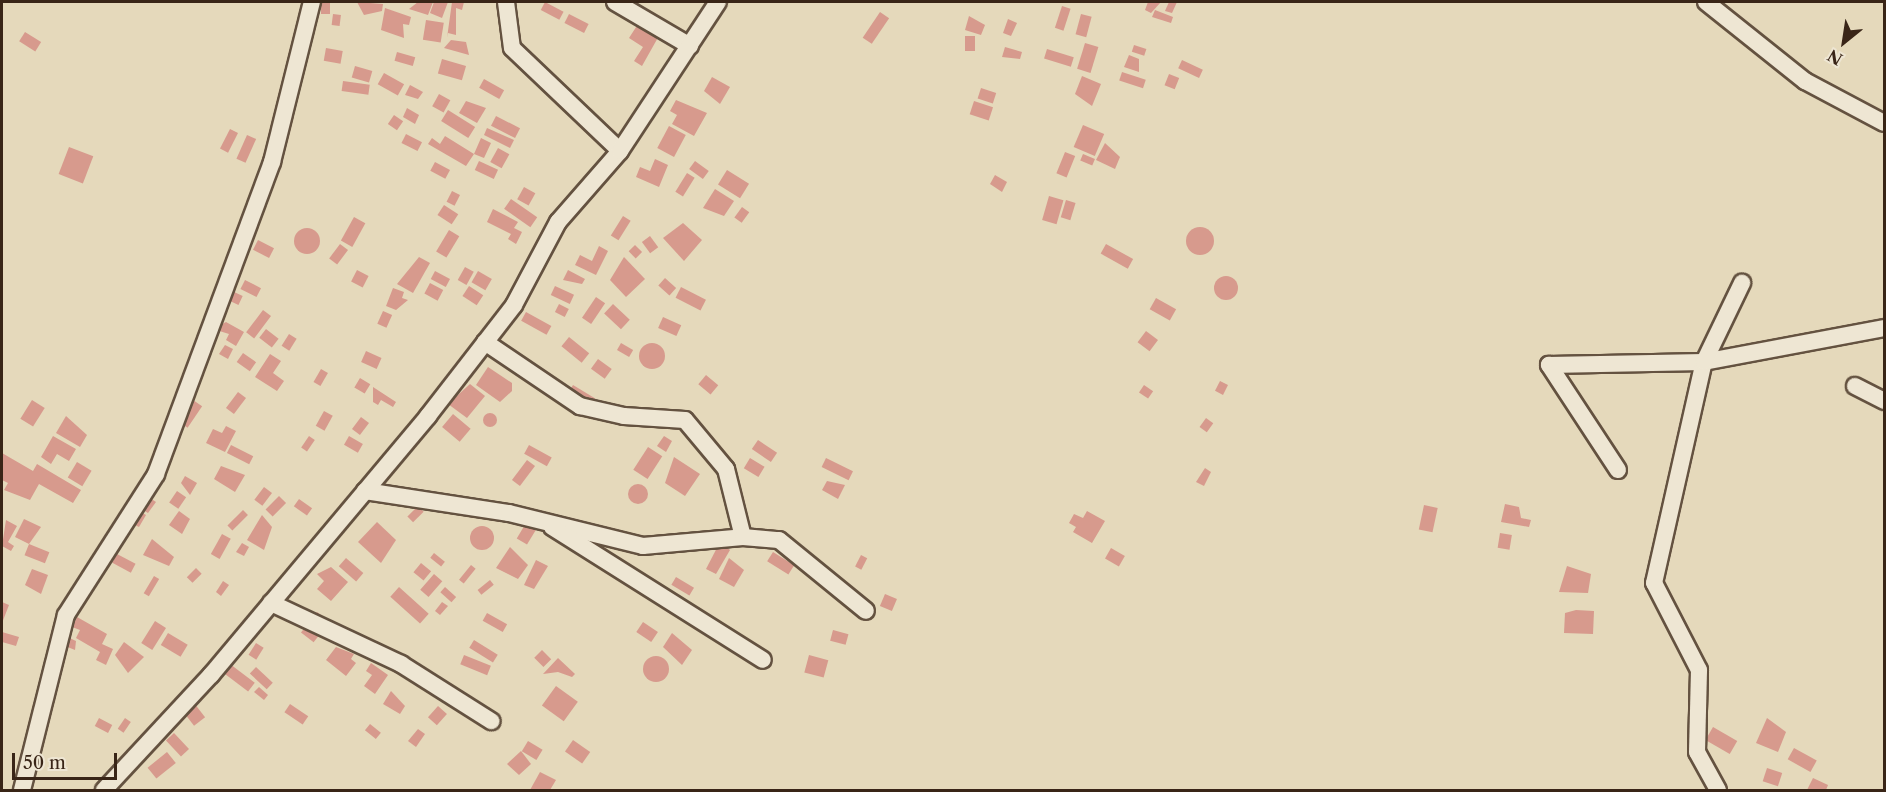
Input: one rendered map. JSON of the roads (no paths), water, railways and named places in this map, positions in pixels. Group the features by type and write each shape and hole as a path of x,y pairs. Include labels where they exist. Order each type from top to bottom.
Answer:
{"street":[{"path":"22,790 66,615 156,474 272,162 312,2"},
{"path":"506,2 512,48 620,151"},
{"path":"615,2 690,46"},
{"path":"104,790 271,603 365,491 514,305 558,222 620,151 718,2"},
{"path":"1706,2 1804,81 1884,123"},
{"path":"1718,790 1697,752 1699,670 1654,583 1704,362 1742,284"},
{"path":"1618,470 1549,365 1704,362 1884,328"},
{"path":"485,342 580,406 624,416 685,420 726,469 743,537"},
{"path":"1855,387 1884,401"},
{"path":"365,491 544,521 643,546 743,537 779,540 866,611"},
{"path":"544,521 763,660"},
{"path":"271,603 401,664 491,721"}]}
